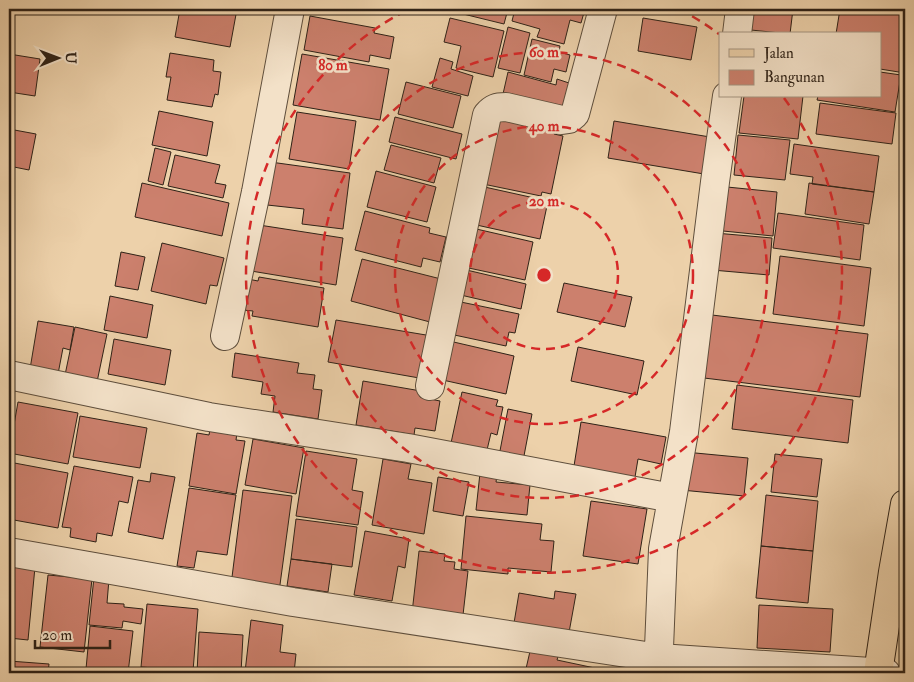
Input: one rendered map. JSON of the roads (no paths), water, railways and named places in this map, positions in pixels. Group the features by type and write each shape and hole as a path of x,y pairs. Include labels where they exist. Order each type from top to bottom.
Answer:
{"main road":[{"path":"878,673 905,504"}],"street":[{"path":"225,336 256,192 290,9"},
{"path":"430,386 487,115 491,110 498,107 506,107 562,120 568,119 575,114 603,9"},
{"path":"737,32 740,9"},
{"path":"658,666 663,549 684,432 715,182 728,98"},
{"path":"9,375 209,417 408,448 672,498"},
{"path":"9,552 658,666 886,673"}]}
